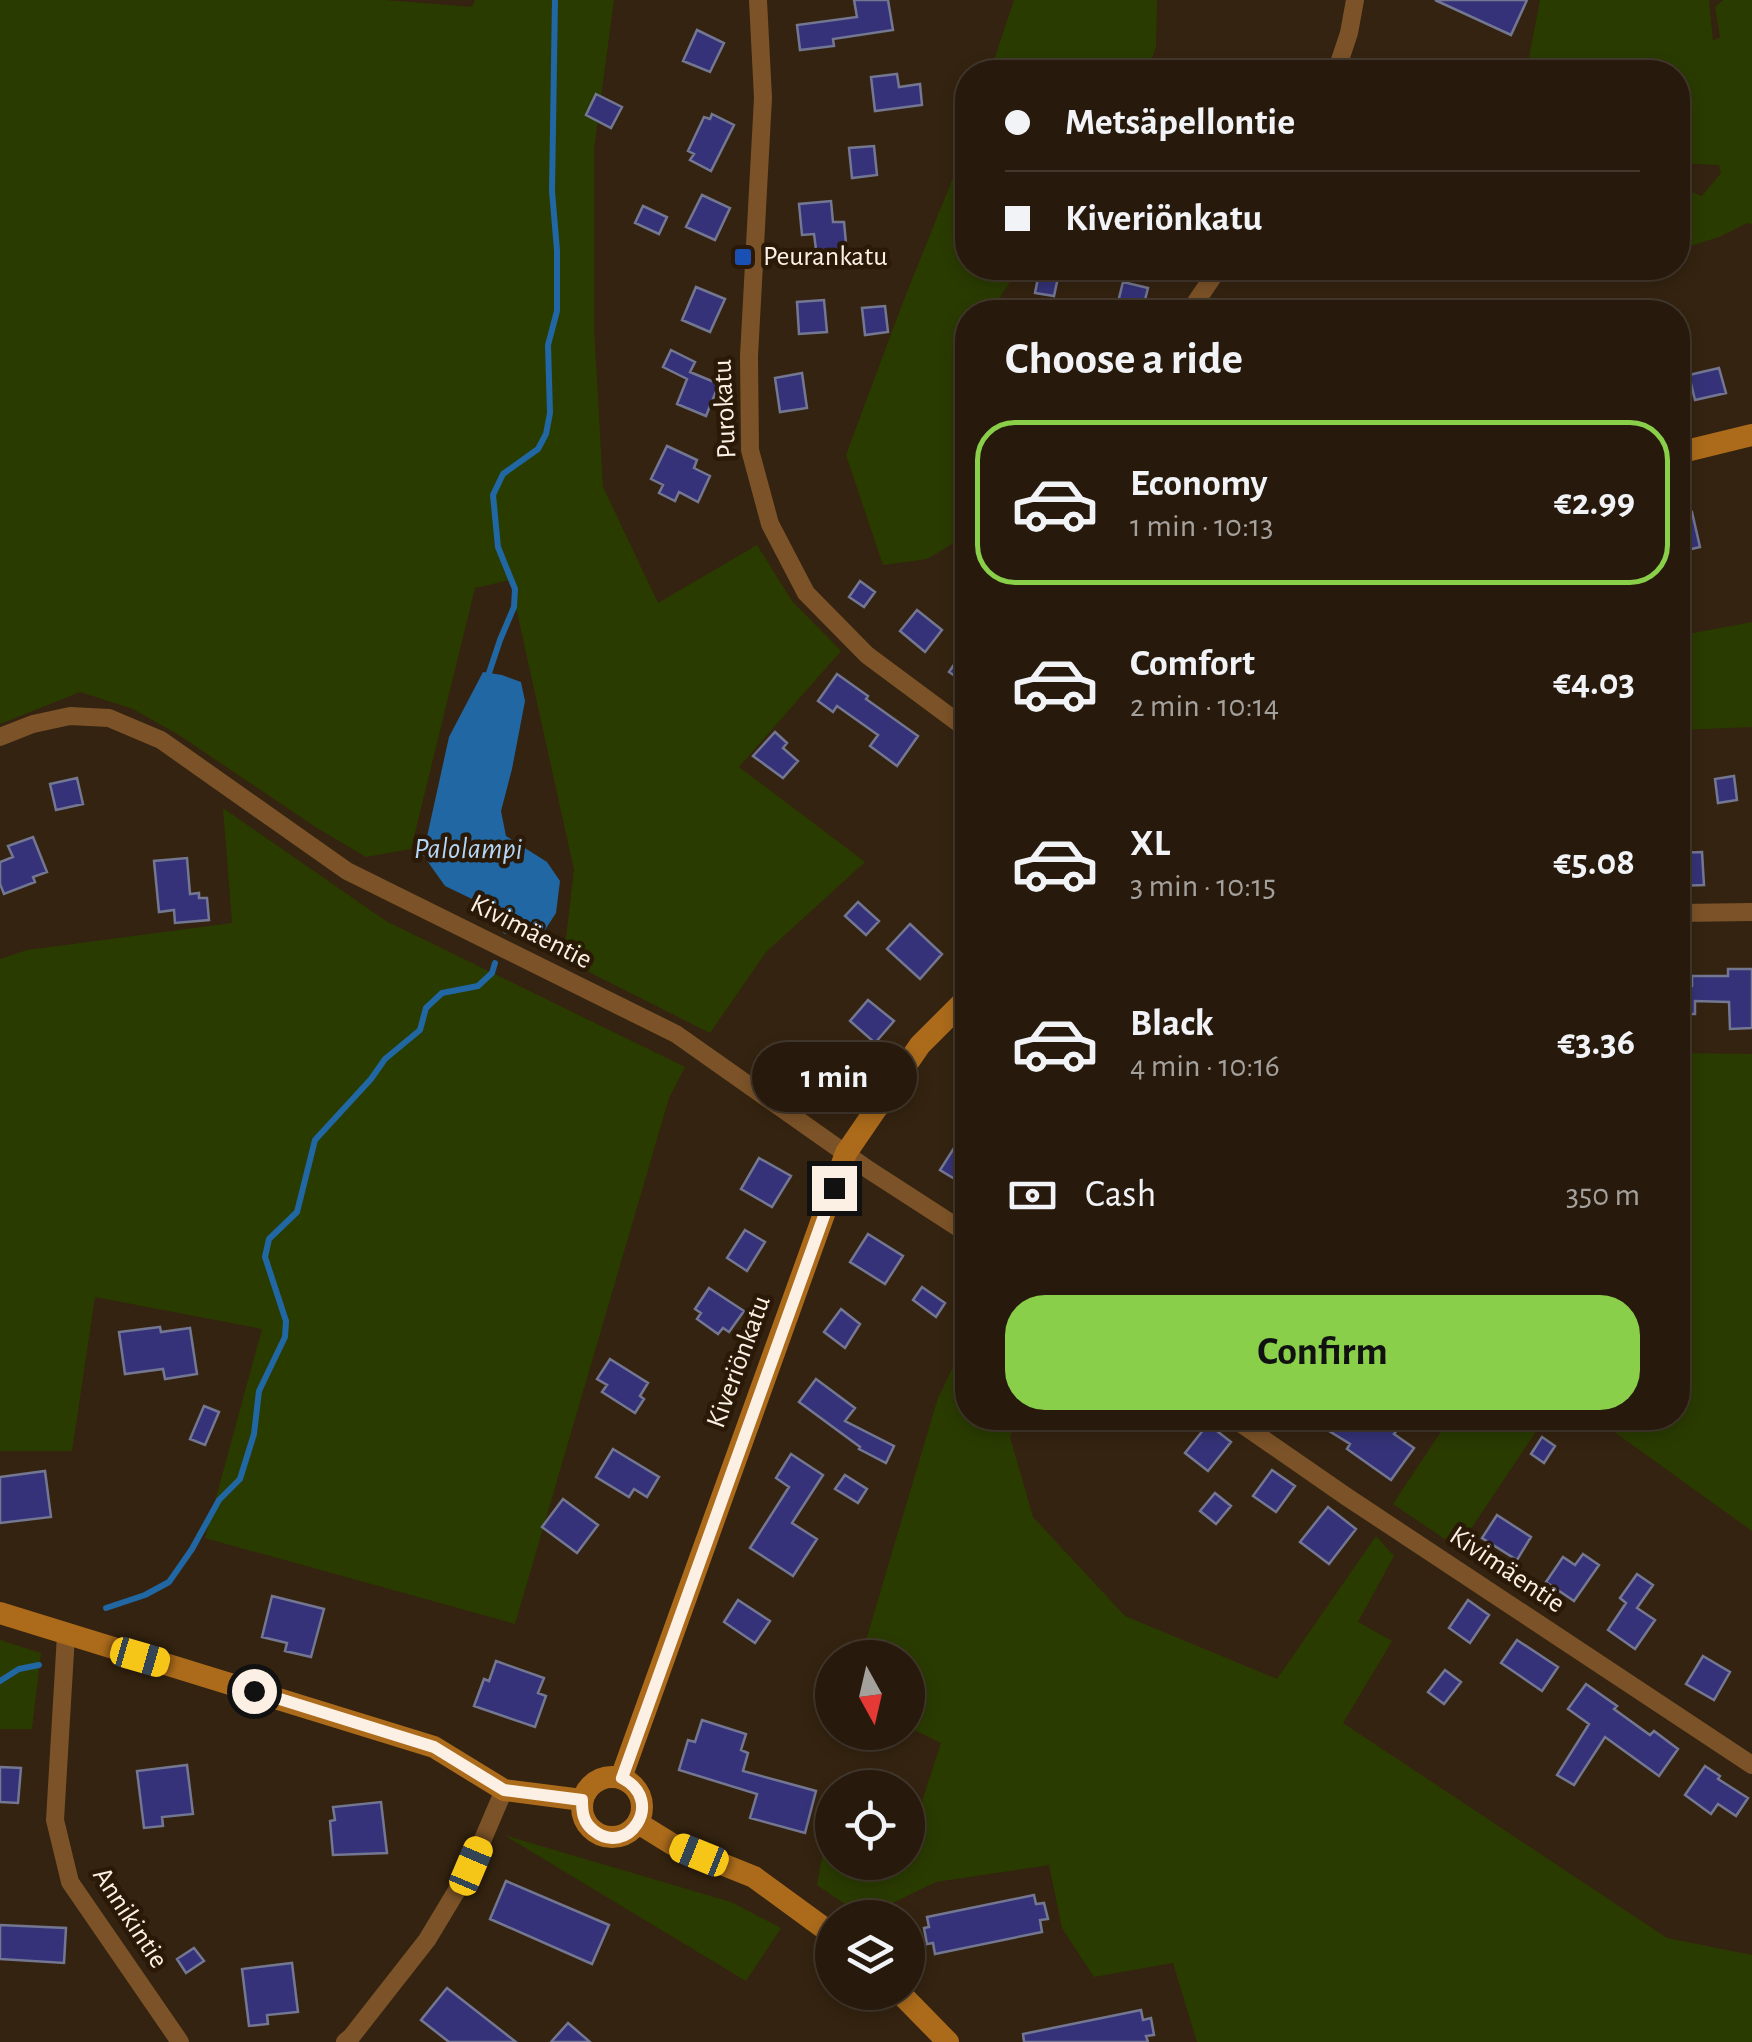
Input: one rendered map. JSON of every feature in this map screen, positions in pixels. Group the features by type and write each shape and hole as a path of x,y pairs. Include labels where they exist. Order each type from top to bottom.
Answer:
{"street":[{"name":"Purokatu","path":"758,0 763,98 749,356 750,450 770,524 806,593 867,655 955,720"},
{"path":"1340,60 1354,0"},
{"path":"1690,450 1752,435"},
{"name":"Kivimäentie","path":"0,737 32,724 70,716 109,718 161,740 347,871 676,1034 955,1225"},
{"path":"1690,912 1752,912"},
{"name":"Kiveriönkatu","path":"622,1778 846,1153 920,1044 955,1010"},
{"name":"Kivimäentie","path":"1250,1430 1752,1765"},
{"path":"0,1613 434,1747 504,1790 582,1800"},
{"name":"Annikintie","path":"66,1635 55,1820 70,1882 180,2042"},
{"path":"622,1778 630,1782 643,1806 638,1823 624,1835 606,1837 589,1828 582,1800 586,1791 602,1779 622,1778"},
{"path":"344,2042 427,1940 471,1866 504,1790"},
{"path":"638,1823 672,1844 754,1877 815,1922"},
{"path":"917,2010 948,2042"}],"green space":[{"path":"0,0 385,0 472,7 475,0 614,0 594,149 594,329 603,487 658,603 757,545 792,601 841,651 739,767 865,862 766,952 710,1033 559,957 566,938 574,870 510,580 475,588 411,849 366,857 179,735 133,709 80,692 0,724"},
{"path":"1014,0 1157,0 1156,47 1151,60 994,60"},
{"path":"1540,0 1709,0 1713,41 1720,37 1715,7 1723,0 1752,0 1752,224 1690,246 1690,192 1702,196 1721,173 1719,165 1690,164 1690,60 1529,57"},
{"path":"955,173 955,280 1012,280 1000,300 955,300 955,542 927,559 883,565 846,455"},
{"path":"1752,622 1752,727 1690,730 1690,634"},
{"path":"223,808 386,921 685,1067 669,1098 515,1624 205,1538 262,1329 95,1297 72,1451 0,1451 0,959 27,950 232,923"},
{"path":"1690,1053 1752,1054 1752,1531 1612,1430 1690,1430"},
{"path":"955,1362 955,1430 1013,1430 1010,1437 1033,1517 1125,1616 1277,1679 1376,1536 1394,1556 1358,1622 1392,1641 1343,1723 1667,1938 1752,1955 1752,2042 1197,2042 1173,1963 1094,1977 1062,1928 1049,1865 936,1882 899,1900 839,1900 817,1885 818,1880 925,1880 925,1792 941,1743 925,1735 925,1640 866,1640 937,1401"},
{"path":"1442,1430 1537,1430 1458,1548 1393,1504"},
{"path":"0,1640 41,1653 32,1729 0,1729"},
{"path":"504,1835 731,1902 781,1928 746,1981"}],"water":[{"name":"Palolampi","path":"483,672 521,682 525,701 501,811 506,836 547,862 560,881 556,913 543,933 445,886 423,855 449,737"}],"building":[{"path":"854,0 888,0 893,30 833,39 834,46 800,50 797,25 857,17"},
{"path":"1435,0 1527,0 1511,35"},
{"path":"697,30 724,43 710,72 683,61"},
{"path":"897,74 899,87 920,84 922,105 875,111 871,77"},
{"path":"596,94 622,107 611,128 586,115"},
{"path":"712,114 734,125 711,171 690,160 694,154 688,151 704,117 710,119"},
{"path":"874,146 877,175 852,178 849,148"},
{"path":"702,195 730,208 715,240 686,227"},
{"path":"831,201 833,222 844,222 847,254 817,257 814,234 802,235 799,204"},
{"path":"643,206 667,217 659,234 635,223"},
{"path":"1038,280 1057,280 1054,296 1035,293"},
{"path":"1123,282 1148,288 1145,300 1118,300"},
{"path":"696,287 725,299 710,332 682,320"},
{"path":"824,300 827,332 799,334 797,302"},
{"path":"885,306 888,332 865,335 862,308"},
{"path":"671,350 695,362 690,372 719,384 706,416 677,404 687,379 663,367"},
{"path":"1719,368 1726,393 1695,400 1690,375"},
{"path":"802,373 807,408 780,412 775,378"},
{"path":"667,446 697,460 694,468 710,476 698,502 679,492 675,501 659,493 663,485 651,479"},
{"path":"1690,513 1700,547 1690,549"},
{"path":"860,581 875,592 864,607 849,597"},
{"path":"917,610 942,630 925,652 900,631"},
{"path":"837,674 918,736 897,766 870,746 878,735 837,706 833,712 818,701"},
{"path":"775,732 787,743 783,748 798,761 783,778 753,756"},
{"path":"1734,776 1737,800 1718,803 1715,779"},
{"path":"77,778 83,804 56,810 50,784"},
{"path":"33,837 47,872 33,877 35,882 4,894 0,862 13,857 8,846"},
{"path":"1690,852 1702,852 1704,885 1690,886"},
{"path":"187,858 190,894 199,893 199,898 207,898 209,920 175,923 174,910 159,912 154,861"},
{"path":"858,902 879,921 866,935 845,916"},
{"path":"910,924 942,954 920,979 887,949"},
{"path":"1728,969 1752,969 1752,1028 1730,1029 1729,1002 1695,1001 1695,1014 1690,1014 1692,976 1728,976"},
{"path":"868,1000 894,1021 875,1043 850,1021"},
{"path":"813,1054 825,1062 829,1056 842,1065 823,1094 798,1077"},
{"path":"955,1146 955,1179 940,1170"},
{"path":"759,1158 791,1176 772,1207 741,1189"},
{"path":"745,1230 765,1242 747,1271 727,1258"},
{"path":"868,1234 903,1256 885,1284 850,1262"},
{"path":"922,1287 945,1303 936,1317 913,1300"},
{"path":"709,1288 744,1311 729,1332 723,1328 718,1334 697,1319 701,1313 695,1309"},
{"path":"841,1309 860,1324 845,1348 824,1332"},
{"path":"160,1327 161,1332 190,1328 197,1374 165,1379 163,1369 125,1374 119,1332"},
{"path":"610,1359 648,1383 635,1413 602,1392 607,1385 597,1379"},
{"path":"816,1379 855,1408 845,1421 894,1446 886,1463 859,1449 799,1402"},
{"path":"204,1406 219,1412 205,1445 190,1439"},
{"path":"1203,1430 1216,1430 1231,1442 1208,1471 1185,1453"},
{"path":"1327,1430 1397,1430 1394,1434 1414,1448 1391,1480 1347,1449 1350,1444"},
{"path":"1542,1437 1555,1446 1544,1463 1531,1454"},
{"path":"613,1449 659,1477 647,1497 634,1489 629,1497 596,1477"},
{"path":"791,1454 823,1475 792,1523 817,1539 793,1576 750,1548 789,1487 776,1478"},
{"path":"1272,1470 1295,1486 1276,1512 1253,1496"},
{"path":"45,1471 51,1517 0,1523 0,1477"},
{"path":"845,1475 867,1489 858,1503 835,1489"},
{"path":"1215,1493 1231,1506 1216,1524 1200,1511"},
{"path":"563,1499 598,1525 577,1553 542,1527"},
{"path":"1328,1507 1356,1529 1329,1564 1300,1542"},
{"path":"1497,1515 1531,1537 1517,1560 1482,1538"},
{"path":"1583,1554 1599,1565 1574,1601 1546,1582 1563,1557 1575,1565"},
{"path":"1637,1574 1653,1585 1637,1608 1655,1620 1635,1649 1608,1630 1626,1603 1620,1598"},
{"path":"272,1596 324,1609 311,1657 285,1651 287,1643 262,1637"},
{"path":"738,1600 770,1621 755,1643 724,1622"},
{"path":"1468,1600 1489,1615 1470,1643 1449,1628"},
{"path":"1517,1640 1558,1667 1542,1691 1501,1663"},
{"path":"1703,1656 1730,1672 1714,1700 1686,1684"},
{"path":"496,1661 544,1678 538,1693 546,1696 535,1727 474,1706"},
{"path":"1445,1670 1461,1682 1444,1704 1428,1692"},
{"path":"1586,1684 1650,1735 1654,1731 1678,1749 1659,1776 1605,1737 1574,1785 1557,1775 1589,1724 1568,1709"},
{"path":"702,1720 746,1734 741,1750 748,1753 743,1771 815,1791 805,1833 750,1818 757,1794 679,1770 688,1740 695,1742"},
{"path":"187,1765 193,1814 162,1817 163,1826 144,1828 137,1771"},
{"path":"1705,1766 1748,1798 1736,1816 1718,1804 1711,1814 1685,1795"},
{"path":"0,1767 21,1768 18,1803 0,1802"},
{"path":"381,1802 387,1853 333,1855 333,1807"},
{"path":"506,1881 609,1925 592,1964 490,1919"},
{"path":"1034,1895 1036,1904 1044,1903 1048,1919 1040,1920 1042,1932 935,1954 933,1943 927,1944 927,1917"},
{"path":"0,1925 66,1928 64,1963 0,1959"},
{"path":"194,1948 204,1961 186,1973 177,1959"},
{"path":"292,1963 298,2012 267,2015 268,2024 249,2026 242,1969"},
{"path":"447,1988 516,2042 449,2042 421,2020"},
{"path":"1141,2010 1143,2020 1151,2018 1154,2035 1146,2036 1148,2042 1024,2042 1023,2034"},
{"path":"568,2023 590,2042 551,2042"}],"waterway":[{"path":"489,673 514,607 515,589 498,547 493,495 503,474 538,449 550,413 548,345 557,311 552,191 555,0"},
{"path":"506,931 511,917"},
{"path":"106,1608 169,1582 219,1500 240,1479 254,1434 259,1391 285,1337 286,1321 265,1257 269,1239 297,1212 315,1140 385,1059 420,1030 426,1008 442,993 478,986 492,973 495,963"},
{"path":"0,1681 19,1669 39,1665"}],"place":[{"name":"Peurankatu","path":"743,257"}],"route":[{"path":"254,1691 434,1747 504,1790 582,1800 589,1828 606,1837 615,1838 632,1830 643,1806 636,1788 622,1778 834,1188"}]}
